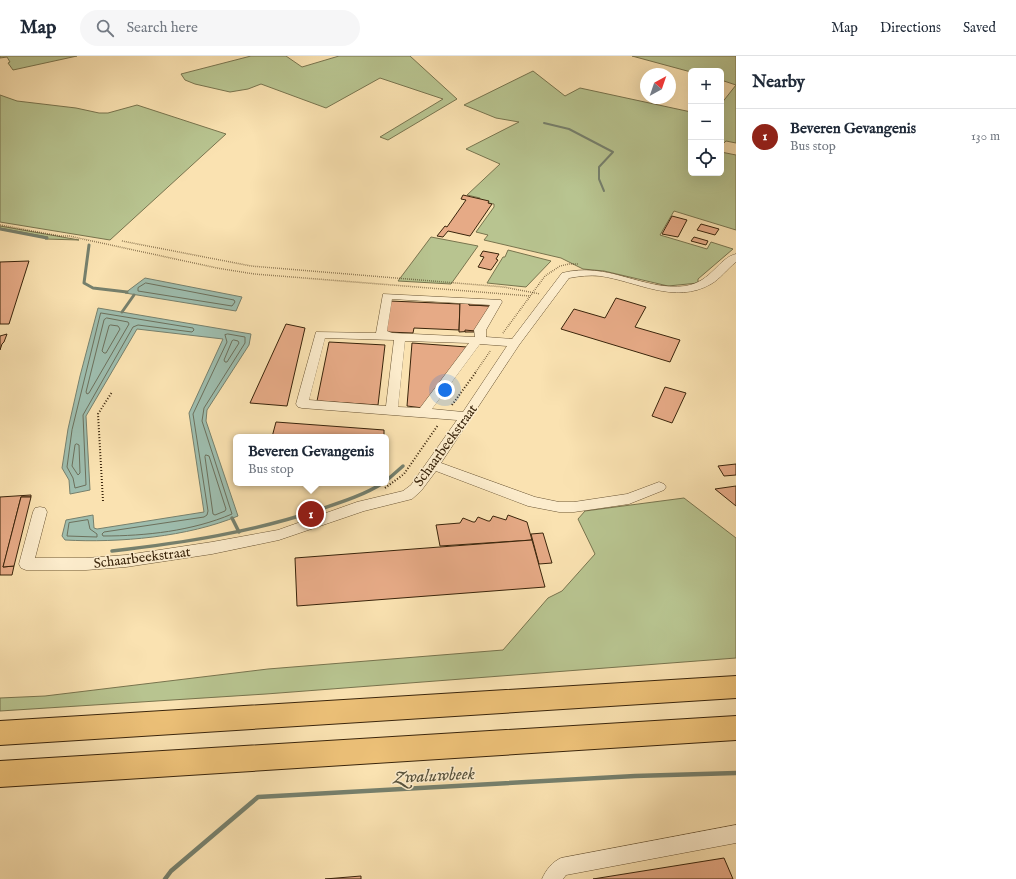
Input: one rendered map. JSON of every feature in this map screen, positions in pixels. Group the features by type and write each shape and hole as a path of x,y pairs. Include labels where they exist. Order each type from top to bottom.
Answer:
{"highway":[{"path":"0,733 736,687"},
{"path":"0,774 736,728"}],"street":[{"name":"Schaarbeekstraat","path":"40,512 26,564 86,564 165,556 278,535 362,506 407,495 416,488 434,465 516,343 549,296 566,275 577,272 607,275 671,289 697,287 711,280 736,257"},
{"path":"395,337 381,332 387,296 497,302 480,330 479,340 424,412"},
{"path":"466,416 302,404 320,334 479,340 516,343"},
{"path":"392,410 395,337"},
{"path":"434,465 533,502 559,507 574,507 628,499 659,487"},
{"path":"552,879 561,867 736,834"}],"path":[{"path":"0,225 60,236 76,237 217,268 254,274 339,282 530,296"},
{"path":"122,241 251,266 504,287 549,296"},
{"path":"389,485 404,474 497,341 545,276 553,268 572,263 584,264"},
{"path":"103,501 98,414 112,392"},
{"path":"382,490 388,486"}],"green space":[{"path":"0,56 77,56 13,70 8,63 10,62 7,57 0,58"},
{"path":"251,56 286,56 302,67 339,56 410,56 457,99 388,140 380,137 443,99 380,78 326,108 261,84 248,89 230,92 195,84 185,80 181,74"},
{"path":"632,56 736,56 736,85 724,81 724,68 688,68 688,71"},
{"path":"533,71 565,96 580,88 640,101 640,104 654,104 688,111 688,176 724,176 724,153 736,155 736,230 674,211 660,235 707,249 711,242 733,249 698,279 698,283 668,286 604,271 583,269 561,258 484,240 488,235 476,232 494,207 494,204 479,201 480,198 467,195 500,164 466,149 519,122 496,118 464,105"},
{"path":"736,85 736,143 726,141 724,143 724,100"},
{"path":"0,95 17,101 76,108 99,113 108,113 137,105 226,134 110,240 0,222"},
{"path":"0,226 79,240 45,239 48,237 0,228"},
{"path":"431,237 478,246 451,284 398,281"},
{"path":"508,250 551,261 526,287 487,283 503,257 505,257"},
{"path":"684,498 736,538 736,658 266,694 0,711 0,698 45,696 268,669 503,650 548,598 562,591 595,554 578,519 585,511"}],"water":[{"path":"145,278 242,297 236,311 125,293"},
{"path":"98,308 251,334 249,345 207,410 206,421 238,516 197,529 153,537 86,541 65,540 62,536 66,520 93,515 94,528 97,529 204,512 189,413 223,339 137,329 86,416 90,490 70,494 69,480 62,468 68,429"}],"building":[{"path":"463,195 489,201 488,203 492,204 470,236 448,231 443,237 437,236 445,226 447,227 466,200 461,199"},
{"path":"672,216 687,220 678,237 662,234"},
{"path":"701,224 719,229 715,235 697,230"},
{"path":"694,237 708,241 706,245 691,241"},
{"path":"483,251 499,254 496,259 498,260 491,270 478,267 484,257 480,256"},
{"path":"29,261 9,324 0,324 0,262"},
{"path":"616,298 646,307 635,327 680,340 670,362 561,329 574,309 605,318"},
{"path":"390,301 460,304 459,330 414,328 413,333 386,332"},
{"path":"460,303 491,306 475,331 459,332"},
{"path":"469,303 495,305 476,332 465,332 465,330 475,331 491,306 469,305"},
{"path":"286,324 305,328 287,406 250,403"},
{"path":"7,334 2,344 0,350 0,336"},
{"path":"329,342 385,345 378,405 317,401"},
{"path":"412,343 467,347 423,408 407,406"},
{"path":"665,387 686,393 672,423 652,416"},
{"path":"276,422 384,430 384,434 273,434"},
{"path":"736,464 736,475 724,476 718,466"},
{"path":"736,486 736,506 715,489"},
{"path":"31,495 31,497 21,497 3,567 14,566 12,575 0,575 0,497"},
{"path":"21,497 31,497 14,566 3,567"},
{"path":"508,515 527,522 532,540 440,546 436,525 460,523 463,518 473,522 475,522 478,517 490,521 493,516 506,520"},
{"path":"543,533 552,563 539,564 531,534"},
{"path":"532,540 545,587 297,606 295,558"},
{"path":"724,858 733,879 593,879"},
{"path":"361,876 361,879 325,879"}],"waterway":[{"path":"544,123 569,129 613,152 599,167 599,179 604,191"},
{"path":"0,229 47,238"},
{"path":"89,245 84,283 93,288 127,292"},
{"path":"122,312 134,295"},
{"path":"389,478 403,466"},
{"path":"239,531 321,509 361,495 377,486"},
{"path":"232,518 239,531"},
{"path":"112,551 218,536 239,531"},
{"name":"Zwaluwbeek","path":"165,879 171,871 258,797 635,776 736,773"}],"place":[{"name":"Beveren Gevangenis","path":"311,514"}]}
